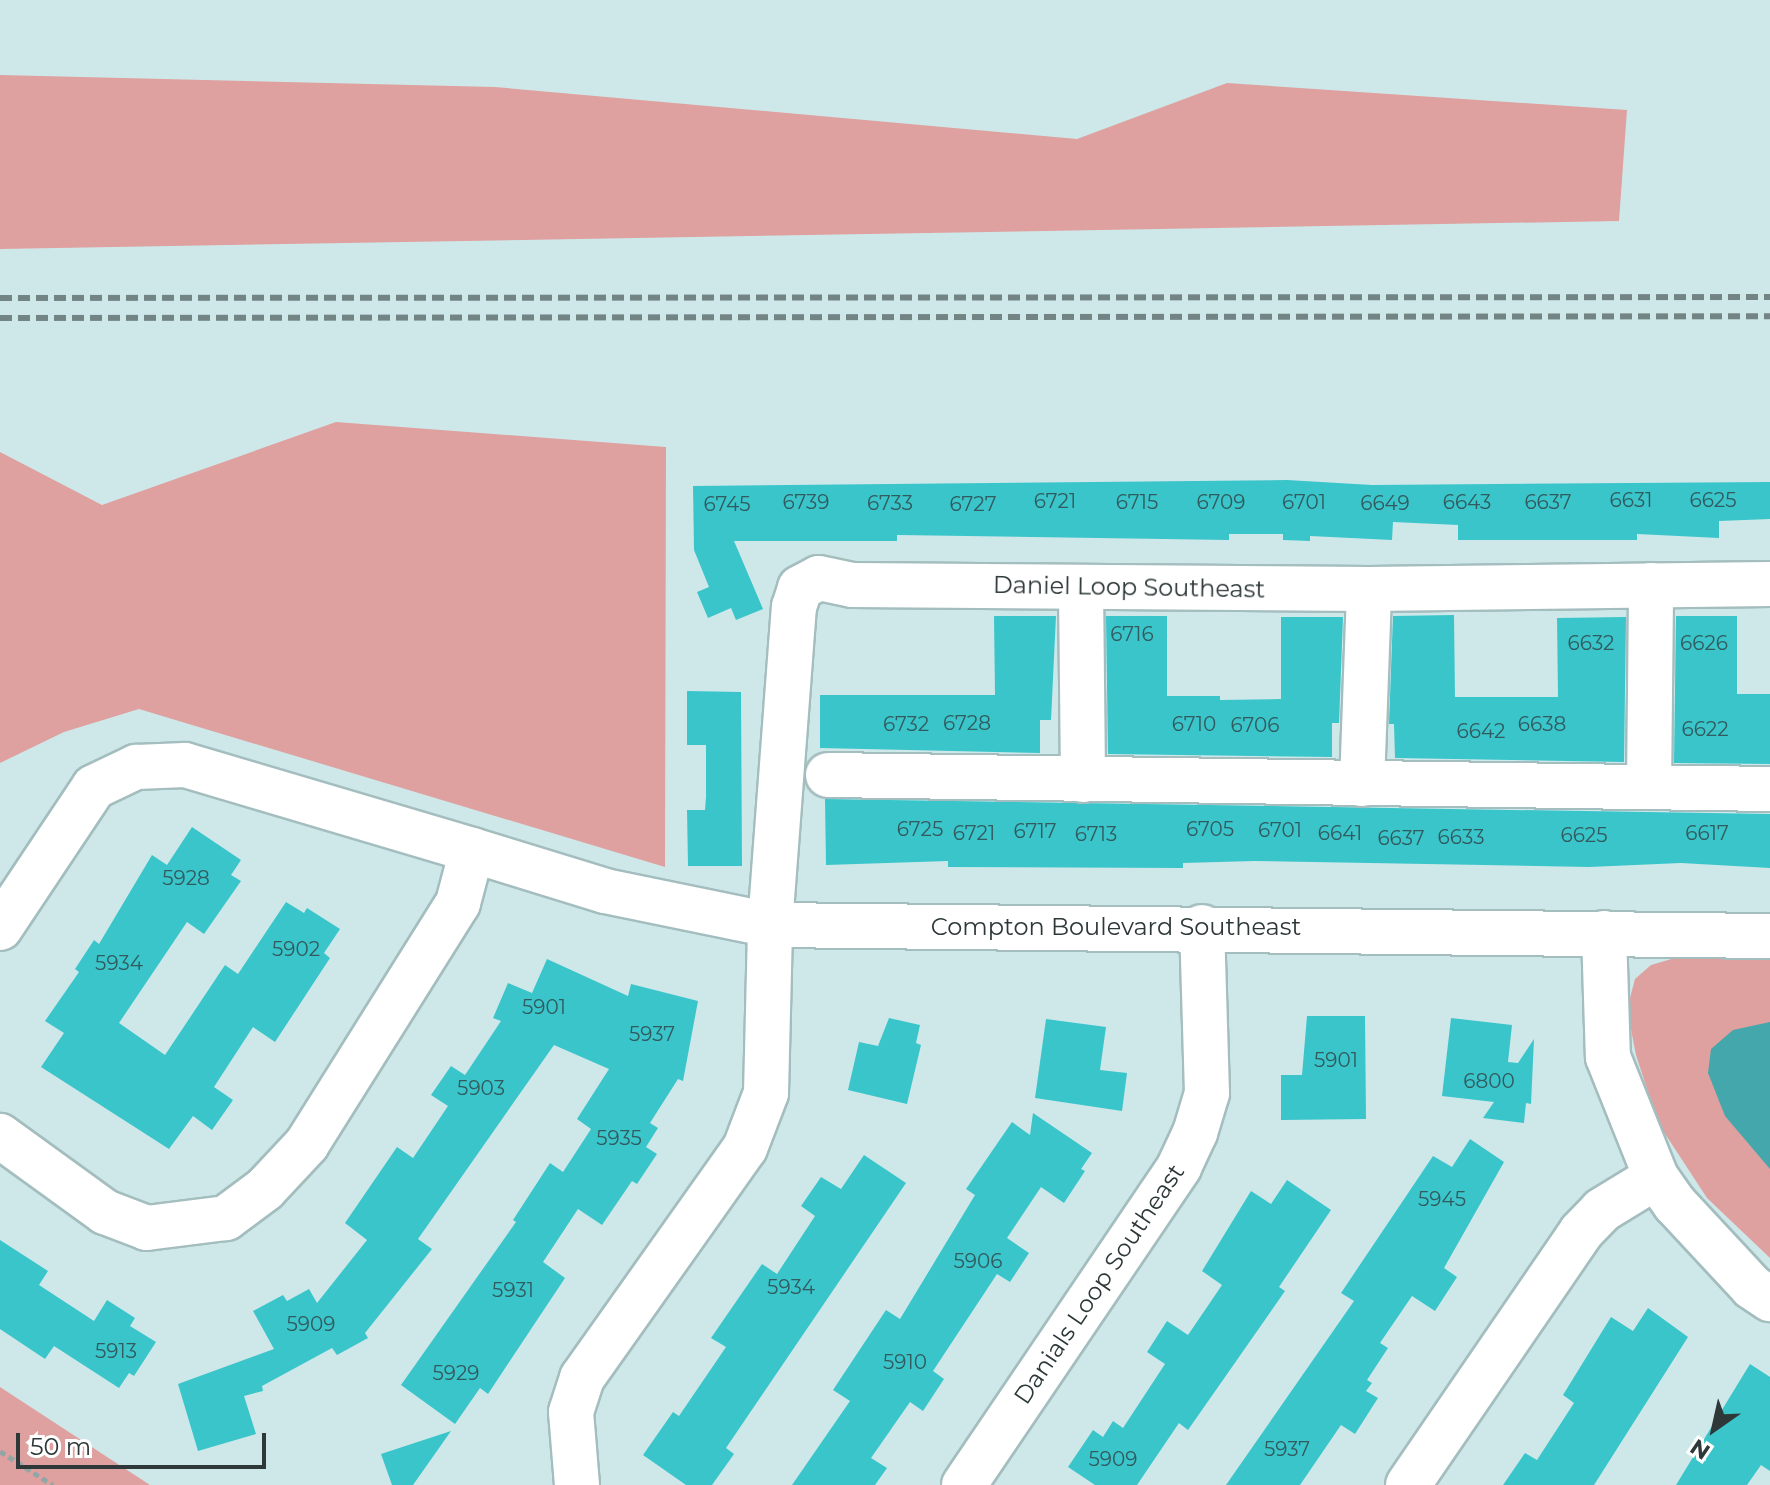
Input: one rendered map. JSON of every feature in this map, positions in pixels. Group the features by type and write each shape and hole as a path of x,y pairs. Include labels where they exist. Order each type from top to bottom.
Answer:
{"street":[{"name":"Daniel Loop Southeast","path":"770,925 794,648 794,607 800,588 819,578 852,585 1369,589 1770,584"},
{"path":"1649,787 1651,585"},
{"path":"1081,587 1083,780"},
{"path":"1362,784 1369,589"},
{"name":"Compton Boulevard Southeast","path":"0,928 94,787 136,767 185,765 605,891 770,925 1202,927 1770,936"},
{"path":"828,775 1770,789"},
{"path":"0,1136 105,1212 147,1228 226,1218 265,1189 307,1144 458,903 472,850"},
{"path":"577,1485 571,1412 582,1378 745,1148 766,1093 770,925"},
{"name":"Danials Loop Southeast","path":"964,1485 1179,1167 1195,1133 1207,1093 1202,927"},
{"path":"1604,933 1608,1057 1656,1177 1675,1204 1770,1299"},
{"path":"1408,1485 1581,1232 1602,1210 1656,1177"}],"path":[{"path":"0,1451 53,1485"}],"shaded area":[{"path":"0,75 495,87 1077,139 1227,83 1627,110 1619,221 0,249"},
{"path":"336,422 666,447 665,867 139,709 64,732 0,763 0,452 102,505"},
{"path":"1685,955 1770,955 1770,1258 1707,1198 1658,1123 1636,1055 1627,1009 1635,979 1651,965"},
{"path":"0,1387 150,1485 0,1485"}],"water":[{"path":"1770,1022 1770,1169 1725,1116 1708,1073 1711,1049 1733,1030"}],"building":[{"path":"1287,480 1372,485 1770,482 1770,519 1719,521 1719,538 1637,534 1637,540 1458,540 1458,525 1393,522 1392,540 1310,536 1310,541 1283,540 1283,534 1229,534 1229,540 897,535 897,541 734,541 763,609 736,620 731,608 708,618 697,592 709,587 694,550 693,486"},
{"path":"1454,615 1455,697 1558,697 1557,618 1626,617 1624,762 1395,758 1394,724 1389,724 1393,616"},
{"path":"994,616 1056,616 1051,720 1040,720 1040,753 820,748 820,695 995,695"},
{"path":"1106,616 1167,616 1167,696 1220,696 1220,700 1281,699 1281,617 1343,617 1339,723 1332,723 1332,757 1108,754"},
{"path":"1676,616 1737,616 1737,694 1770,694 1770,764 1674,763"},
{"path":"687,691 741,692 742,866 688,866 687,810 705,810 706,745 687,745"},
{"path":"825,799 1770,814 1770,868 1681,863 1589,867 1254,861 1183,863 1183,868 948,867 948,861 826,865"},
{"path":"192,827 241,860 231,875 241,881 204,934 187,922 119,1023 165,1055 225,965 238,974 286,902 304,913 307,908 340,929 324,953 330,958 275,1042 253,1027 214,1087 233,1100 212,1130 193,1116 169,1149 41,1067 64,1033 45,1021 79,972 75,969 94,940 99,944 152,855 167,865"},
{"path":"547,959 628,996 631,984 698,1001 683,1081 678,1079 650,1123 658,1128 646,1147 657,1154 637,1184 632,1181 602,1225 578,1209 543,1262 565,1278 488,1394 480,1388 455,1424 401,1385 516,1222 513,1220 550,1163 563,1172 591,1129 577,1119 609,1069 554,1045 418,1239 432,1249 365,1333 368,1338 337,1355 332,1348 262,1386 263,1391 244,1396 256,1434 198,1451 178,1384 274,1349 253,1311 283,1295 287,1301 309,1289 317,1303 367,1240 345,1223 397,1147 413,1158 448,1106 431,1095 451,1066 465,1075 501,1021 493,1018 508,983 532,993"},
{"path":"1307,1016 1365,1016 1366,1119 1281,1120 1281,1075 1302,1075"},
{"path":"889,1018 920,1025 916,1043 921,1045 907,1104 848,1090 859,1042 878,1046"},
{"path":"1451,1018 1512,1025 1508,1062 1518,1063 1534,1039 1531,1104 1526,1103 1524,1123 1483,1118 1494,1102 1442,1096"},
{"path":"1046,1019 1106,1027 1100,1070 1127,1073 1122,1111 1035,1098"},
{"path":"1033,1113 1092,1153 1081,1169 1085,1171 1064,1203 1041,1187 1007,1238 1029,1253 1010,1282 997,1274 933,1371 944,1379 923,1411 910,1402 871,1458 887,1468 875,1485 792,1485 850,1401 833,1390 886,1310 900,1319 975,1195 966,1189 1012,1122 1030,1135"},
{"path":"1470,1139 1504,1162 1444,1268 1457,1277 1435,1311 1412,1296 1380,1343 1388,1348 1367,1380 1372,1383 1366,1391 1378,1398 1355,1434 1341,1425 1300,1485 1226,1485 1354,1301 1341,1293 1433,1156 1452,1167"},
{"path":"864,1155 906,1183 726,1448 734,1454 712,1485 686,1485 643,1455 673,1412 679,1416 726,1347 711,1338 762,1264 777,1274 815,1216 801,1206 821,1177 841,1189"},
{"path":"1287,1180 1331,1210 1279,1287 1285,1291 1188,1430 1179,1423 1137,1485 1095,1485 1068,1467 1093,1430 1103,1437 1113,1421 1123,1428 1165,1364 1147,1352 1167,1321 1188,1335 1222,1285 1202,1271 1251,1191 1271,1204"},
{"path":"0,1240 48,1271 39,1285 94,1321 107,1300 135,1318 130,1326 156,1342 134,1376 129,1373 119,1388 54,1346 45,1359 0,1329"},
{"path":"1648,1308 1688,1337 1594,1485 1503,1485 1525,1453 1537,1460 1574,1403 1563,1395 1611,1317 1633,1331"},
{"path":"1750,1364 1770,1377 1770,1471 1761,1465 1747,1485 1676,1485"},
{"path":"451,1431 413,1485 392,1485 381,1454"}],"railway":[{"path":"0,298 1770,297"},
{"path":"0,318 1770,316"}]}
